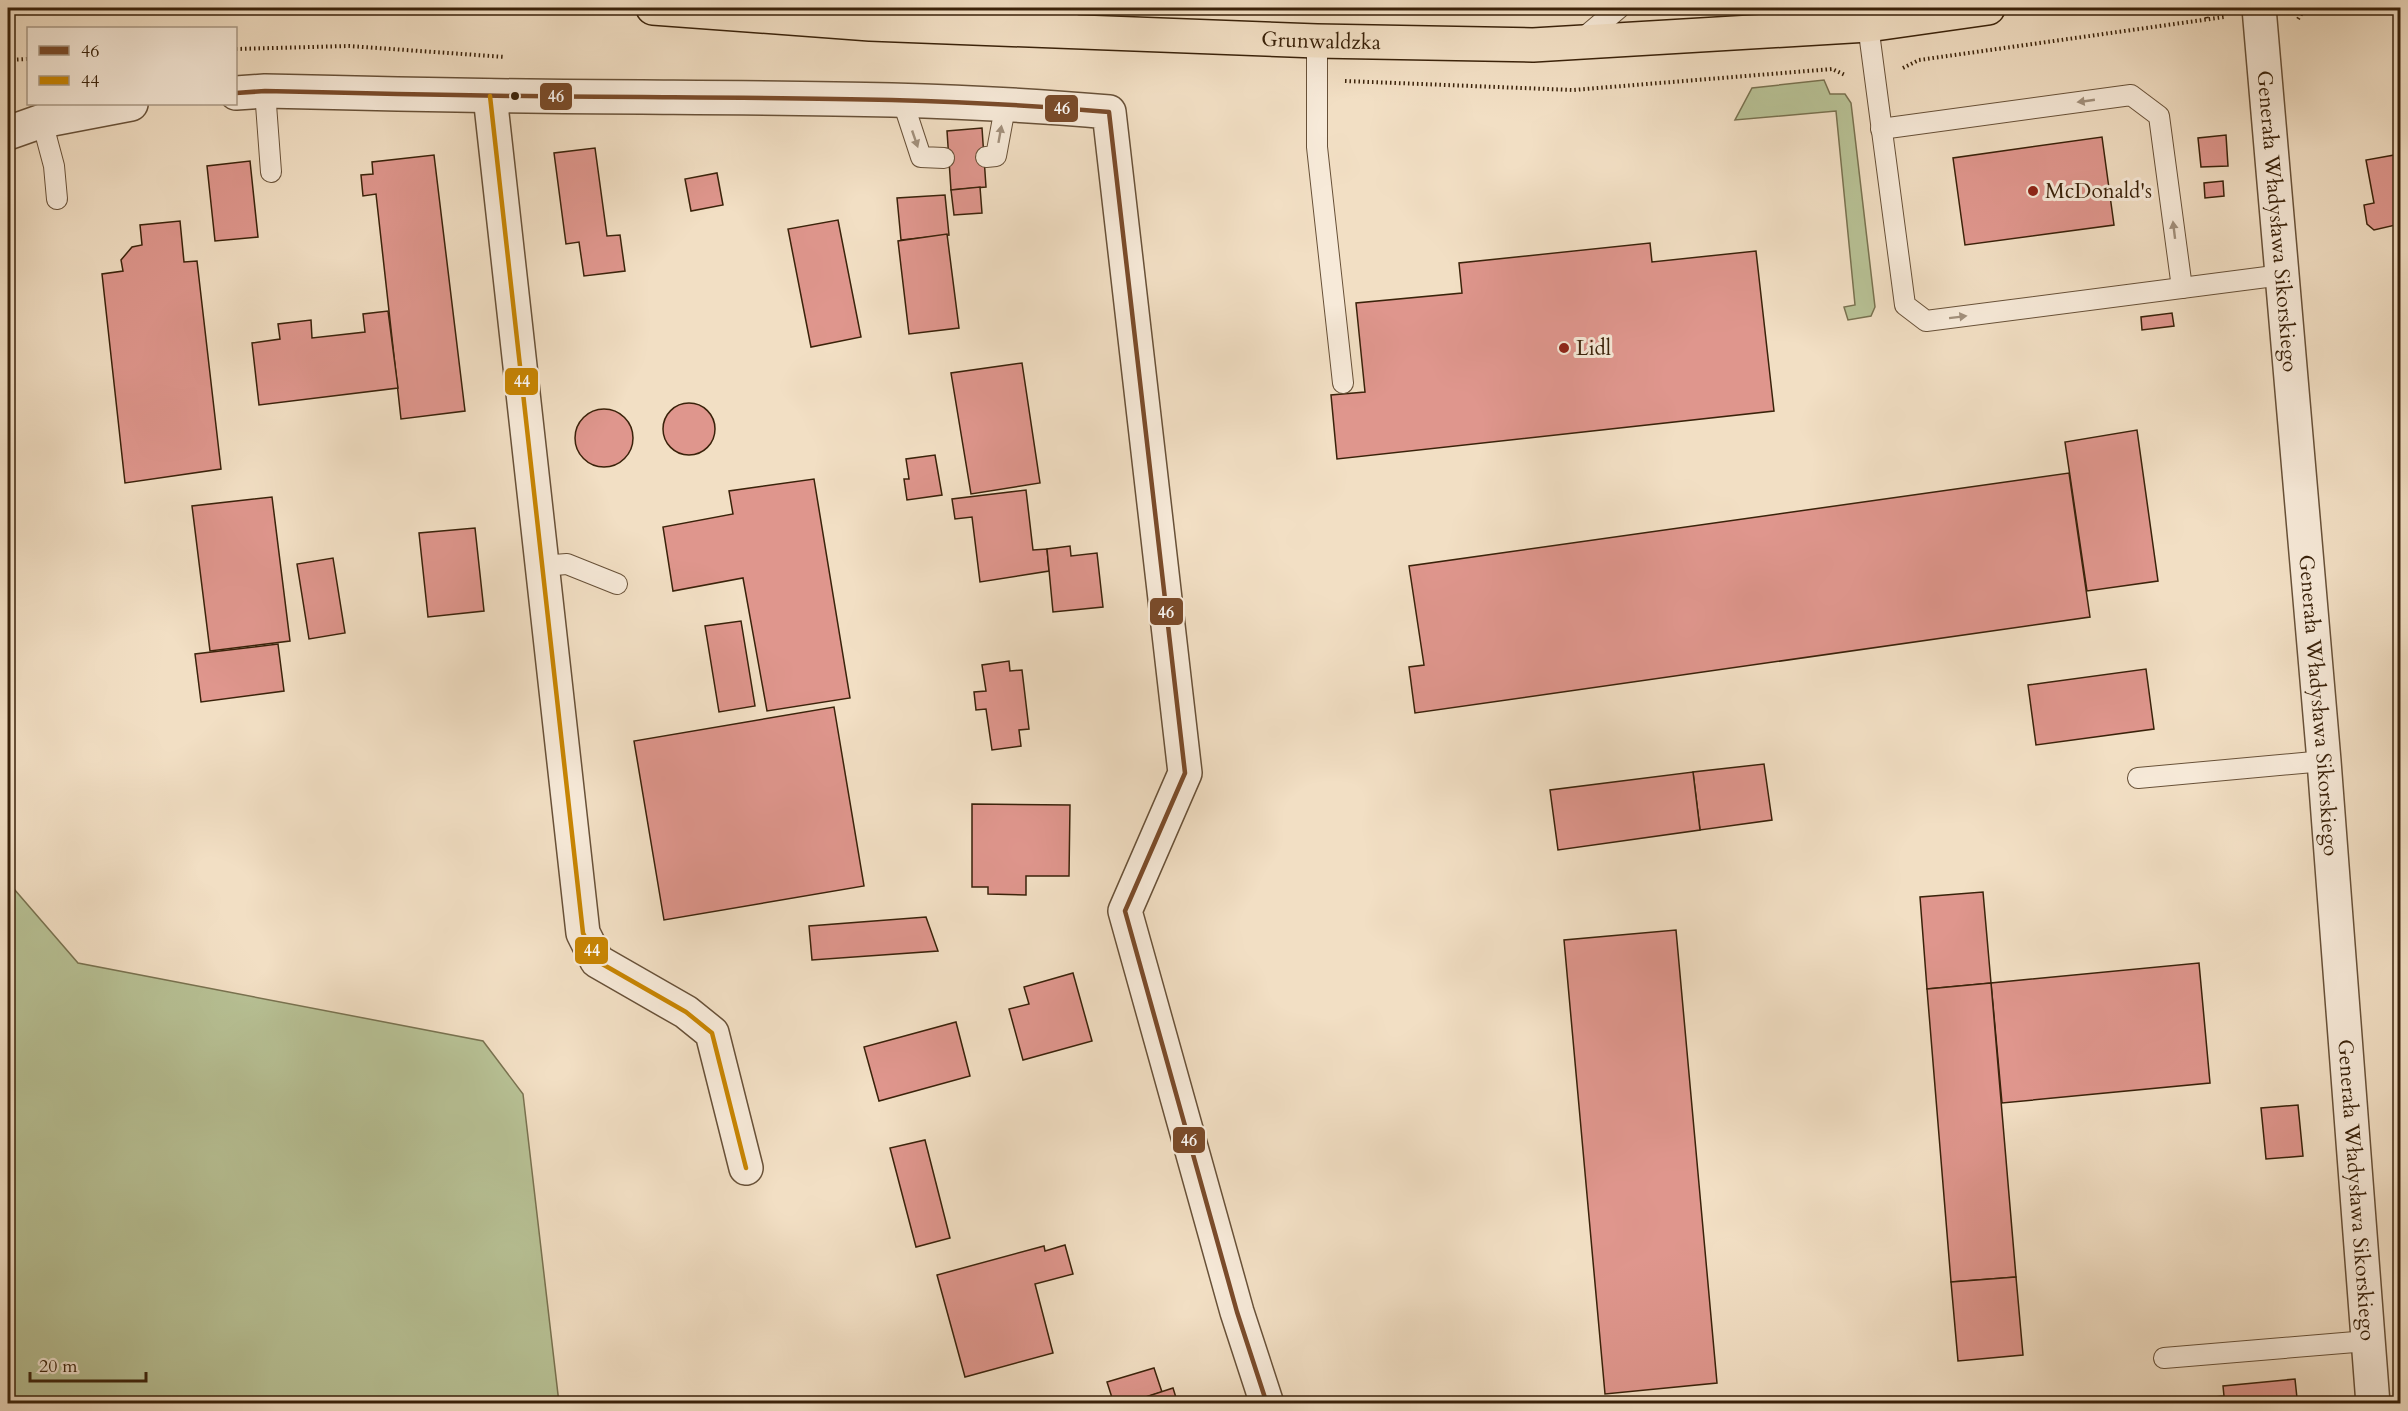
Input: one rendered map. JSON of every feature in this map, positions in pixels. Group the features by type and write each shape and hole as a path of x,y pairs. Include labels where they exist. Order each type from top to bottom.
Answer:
{"main road":[{"name":"Grunwaldzka","path":"653,8 1068,20 1317,41 1533,45 1868,25 1969,9"}],"street":[{"name":"Generała Władysława Sikorskiego","path":"2259,8 2324,760 2373,1404"},
{"path":"250,92 902,99 1006,102 1109,112 1185,773 1125,911 1237,1312 1267,1404"},
{"path":"490,96 583,933 597,961 686,1012 712,1033 746,1168"},
{"path":"8,133 42,121 126,105"}],"lane":[{"path":"1580,42 1619,8"},
{"path":"1868,25 1905,305 1926,321 2282,275"},
{"path":"1317,41 1317,147 1343,383"},
{"path":"250,92 271,172"},
{"path":"1881,129 2131,95 2159,116 2182,288"},
{"path":"902,99 921,157 944,158"},
{"path":"986,157 996,156 1006,102"},
{"path":"42,121 54,166 57,199"},
{"path":"542,566 567,564 617,584"},
{"path":"2138,778 2324,760"},
{"path":"2164,1358 2367,1341"}],"path":[{"path":"2205,8 2207,19"},
{"path":"8,60 27,59"}],"green space":[{"path":"1824,80 1830,94 1845,94 1851,103 1875,307 1871,316 1848,320 1844,307 1855,305 1836,111 1735,120 1752,88"},
{"path":"8,882 78,963 483,1041 523,1094 559,1403 8,1403"}],"building":[{"path":"982,128 986,187 951,190 947,131"},
{"path":"2226,135 2228,166 2201,167 2198,138"},
{"name":"McDonald's","path":"2102,137 2114,225 1965,245 1953,158"},
{"path":"595,148 607,236 620,235 625,271 584,276 579,242 566,244 554,153"},
{"path":"2400,154 2400,224 2374,230 2367,224 2364,205 2374,203 2366,160"},
{"path":"434,155 465,411 401,419 376,194 363,196 361,175 373,174 372,162"},
{"path":"250,161 258,237 215,241 207,166"},
{"path":"717,173 723,205 691,211 685,179"},
{"path":"2223,181 2224,196 2205,198 2204,183"},
{"path":"980,187 982,213 954,215 951,190"},
{"path":"945,195 949,235 901,240 897,198"},
{"path":"838,220 861,337 811,347 788,229"},
{"path":"180,221 184,262 197,261 221,469 125,483 102,274 123,271 121,260 132,247 142,245 140,225"},
{"path":"947,234 959,328 909,334 898,241"},
{"name":"Lidl","path":"1650,243 1652,262 1756,251 1774,411 1337,459 1331,395 1365,392 1356,303 1462,293 1459,263"},
{"path":"388,311 398,388 259,405 252,343 280,339 278,324 311,320 312,338 365,332 363,314"},
{"path":"2172,313 2174,326 2142,330 2141,317"},
{"path":"1022,363 1040,483 971,494 951,373"},
{"path":"684,403 694,403 708,410 715,429 708,448 694,455 684,455 674,451 667,444 663,434 663,424 667,414 674,407"},
{"path":"604,409 615,411 625,417 631,427 633,438 631,449 625,459 615,465 604,467 593,465 583,459 577,449 575,438 577,427 583,417 593,411"},
{"path":"2137,430 2158,581 2087,591 2065,442"},
{"path":"935,455 942,495 907,500 904,479 909,479 906,459"},
{"path":"2069,473 2090,617 1415,713 1409,667 1424,665 1409,566"},
{"path":"814,479 850,698 767,711 743,578 673,591 663,527 733,514 729,491"},
{"path":"1026,490 1033,550 1047,549 1049,571 980,582 972,517 955,519 952,499"},
{"path":"272,497 290,641 210,651 192,506"},
{"path":"475,528 484,611 428,617 419,533"},
{"path":"1070,546 1071,556 1097,553 1103,607 1053,612 1047,549"},
{"path":"333,558 345,633 309,639 297,564"},
{"path":"741,621 755,706 719,712 705,626"},
{"path":"278,644 284,691 201,702 195,654"},
{"path":"1009,661 1010,671 1022,670 1029,729 1019,730 1021,746 992,750 986,709 976,710 974,692 986,691 982,665"},
{"path":"2146,669 2154,729 2036,745 2028,685"},
{"path":"834,707 864,886 664,920 634,741"},
{"path":"1764,764 1772,820 1700,830 1693,772"},
{"path":"1693,772 1700,830 1558,850 1550,790"},
{"path":"972,804 1070,805 1069,876 1026,876 1026,895 988,894 988,887 972,887"},
{"path":"1983,892 1991,983 1927,989 1920,897"},
{"path":"926,917 938,951 812,960 809,926"},
{"path":"1676,930 1717,1383 1605,1394 1564,940"},
{"path":"2199,963 2210,1083 2002,1103 1991,983"},
{"path":"1073,973 1092,1041 1023,1060 1009,1009 1029,1004 1024,987"},
{"path":"1991,983 2016,1277 1951,1282 1927,989"},
{"path":"956,1022 970,1076 879,1101 864,1047"},
{"path":"2298,1105 2303,1156 2266,1159 2261,1108"},
{"path":"925,1140 950,1238 916,1247 890,1148"},
{"path":"1065,1245 1073,1274 1035,1284 1053,1353 965,1377 937,1275 1044,1246 1045,1251"},
{"path":"2016,1277 2023,1355 1958,1361 1951,1282"},
{"path":"1154,1368 1162,1392 1125,1404 1114,1404 1107,1382"},
{"path":"2295,1379 2297,1398 2287,1399 2287,1404 2148,1404 2224,1396 2223,1386"},
{"path":"1173,1388 1178,1404 1127,1404 1127,1403"},
{"path":"1023,1397 1025,1404 1001,1404"}],"transit line":[{"name":"46","path":"237,93 265,91 876,100 993,104 1109,112 1185,773 1125,911 1237,1312 1267,1404"},
{"name":"44","path":"490,96 583,933 597,961 686,1012 712,1033 746,1168"}],"place":[{"name":"McDonald's","path":"2033,191"},
{"name":"Lidl","path":"1564,348"}]}
